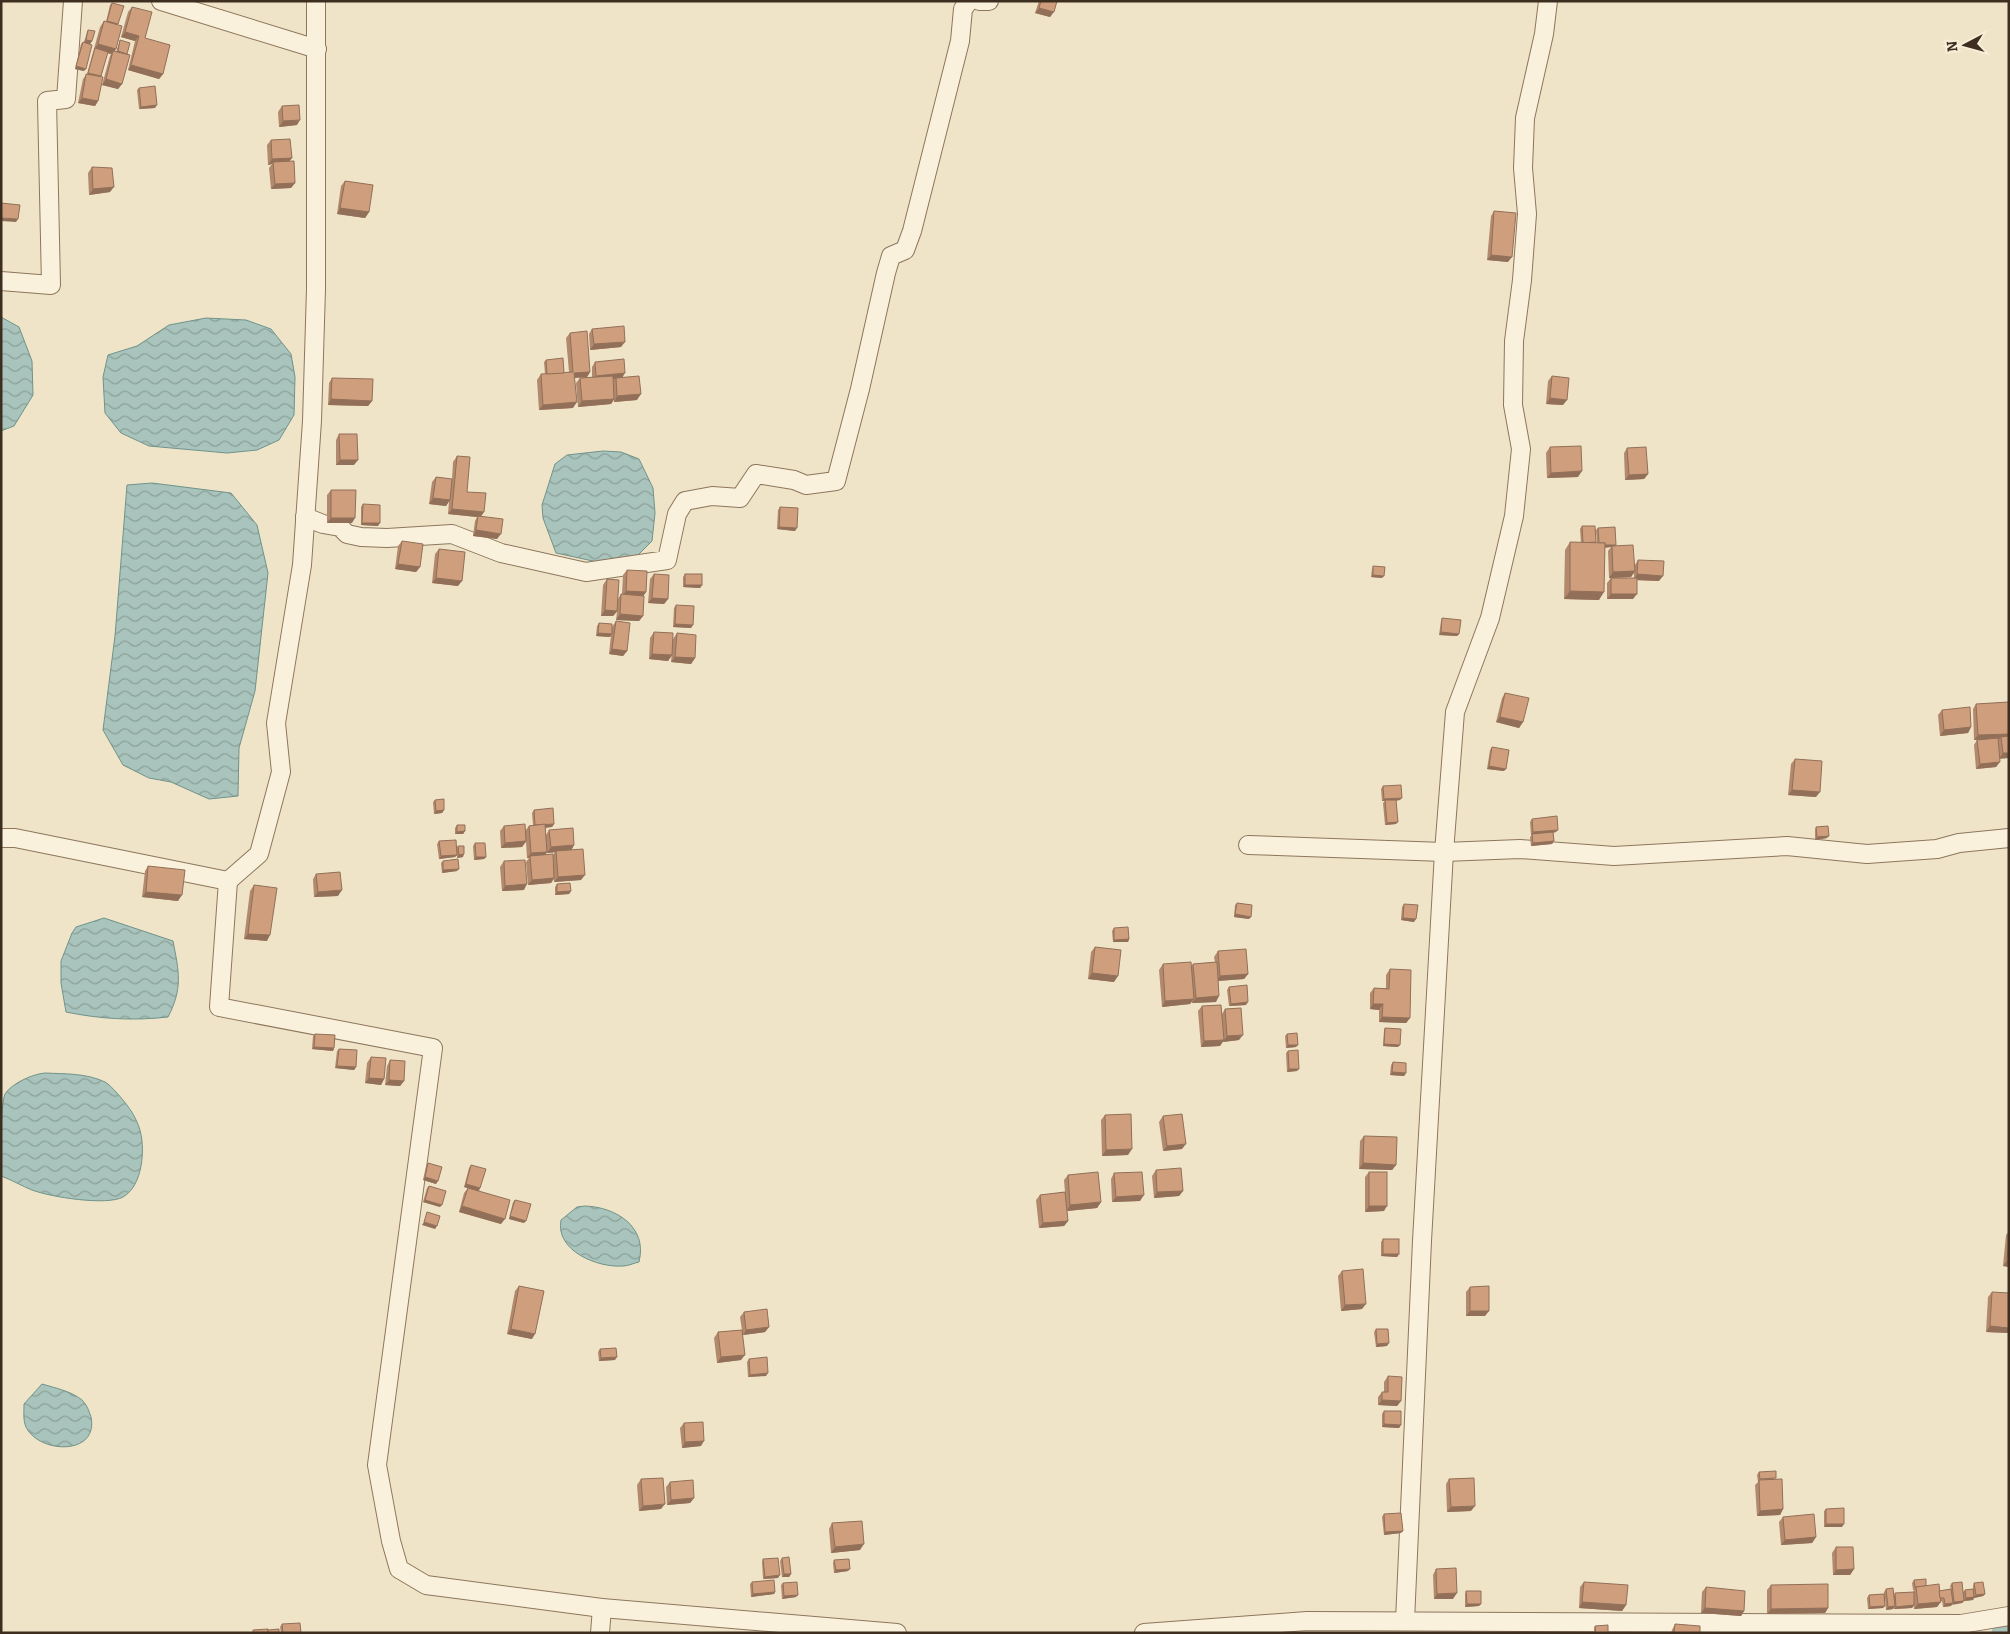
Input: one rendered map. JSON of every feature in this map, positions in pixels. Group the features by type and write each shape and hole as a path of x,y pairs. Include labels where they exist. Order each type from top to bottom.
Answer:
{"street":[{"path":"1,281 51,285 47,101 66,99 73,1"},
{"path":"161,1 317,49"},
{"path":"316,1 316,289 312,420 302,565 276,723 281,772 260,854 228,881 219,1007 433,1048 377,1465 391,1541 399,1569 426,1585 602,1608 898,1633"},
{"path":"305,517 324,524 340,527 347,534 361,537 387,538 452,534 501,553 586,572 667,560 677,514 685,501 712,496 740,498 756,474 794,480 806,485 836,481 860,389 886,273 891,256 905,250 912,231 960,41 963,9 969,1"},
{"path":"979,1 989,1"},
{"path":"1405,1621 1422,1240 1444,852 1455,712 1490,618 1514,516 1520,450 1513,405 1514,342 1522,280 1527,214 1523,168 1525,118 1544,34 1548,1"},
{"path":"1,838 15,838 228,881"},
{"path":"1248,845 1444,852 1520,849 1614,856 1787,846 1867,854 1938,849 1959,843 2009,838"},
{"path":"600,1633 602,1608"},
{"path":"1144,1633 1307,1621 1405,1621 1649,1628 1961,1624 2009,1616"}],"water":[{"path":"1,317 19,327 32,361 33,395 14,426 1,431"},
{"path":"206,318 246,320 271,329 291,354 295,377 294,415 279,440 257,450 227,453 149,446 121,433 105,413 103,377 108,355 137,346 169,325"},
{"path":"603,451 621,452 639,459 653,488 655,513 652,541 634,559 602,563 556,553 543,518 542,505 555,464 567,455"},
{"path":"152,483 231,493 257,525 268,573 255,691 239,748 238,796 209,799 171,782 149,778 123,765 103,730 115,636 127,485"},
{"path":"104,918 173,941 177,962 178,988 168,1017 117,1019 66,1012 61,983 61,961 72,933 76,927"},
{"path":"45,1073 83,1075 105,1082 120,1096 132,1113 141,1135 141,1165 135,1184 130,1192 123,1197 105,1201 64,1198 40,1193 1,1176 3,1100 5,1094 23,1080"},
{"path":"585,1206 608,1210 627,1221 639,1239 641,1250 639,1262 627,1266 602,1264 571,1249 561,1231 561,1220 577,1207"},
{"path":"42,1384 68,1392 84,1402 91,1417 91,1430 86,1439 66,1447 54,1446 33,1436 25,1425 24,1404"}],"building":[{"path":"1041,1 1057,1 1054,12 1039,8"},
{"path":"112,3 124,6 118,24 107,21"},
{"path":"132,7 152,12 145,38 170,45 163,74 131,65 139,36 125,32"},
{"path":"104,21 122,26 116,49 98,44"},
{"path":"88,30 95,31 92,41 86,40"},
{"path":"120,40 130,43 127,54 118,51"},
{"path":"83,42 92,45 86,69 76,66"},
{"path":"95,48 108,52 101,76 88,73"},
{"path":"113,51 130,55 122,84 106,79"},
{"path":"86,74 103,77 98,101 82,98"},
{"path":"155,86 157,105 141,107 139,88"},
{"path":"299,105 300,120 283,121 282,106"},
{"path":"290,139 292,158 272,159 271,140"},
{"path":"294,161 295,183 275,184 273,162"},
{"path":"92,167 112,168 114,187 93,189"},
{"path":"345,181 373,185 369,212 340,208"},
{"path":"1,203 20,205 18,219 1,218"},
{"path":"1494,211 1516,213 1512,257 1491,255"},
{"path":"624,326 625,342 594,344 592,329"},
{"path":"587,331 590,372 574,373 577,402 543,405 541,374 573,372 570,333"},
{"path":"563,358 564,373 547,374 546,360"},
{"path":"624,359 625,373 596,376 595,362"},
{"path":"613,376 614,399 582,401 580,378"},
{"path":"639,376 641,394 617,396 616,378"},
{"path":"1552,376 1569,378 1567,400 1550,398"},
{"path":"332,378 373,379 372,401 331,399"},
{"path":"339,434 357,434 358,460 340,460"},
{"path":"1581,446 1582,471 1551,473 1550,447"},
{"path":"1646,447 1648,474 1629,475 1627,448"},
{"path":"457,456 470,457 467,492 486,493 484,512 452,509"},
{"path":"436,477 452,479 450,500 433,498"},
{"path":"331,490 356,490 355,518 331,518"},
{"path":"363,504 380,505 380,523 362,523"},
{"path":"780,507 798,508 797,528 779,527"},
{"path":"478,516 503,519 501,534 476,530"},
{"path":"1582,526 1595,526 1596,542 1583,543"},
{"path":"1615,527 1616,545 1599,543 1598,528"},
{"path":"402,541 423,544 420,567 398,564"},
{"path":"1570,542 1605,543 1604,592 1570,591"},
{"path":"1633,545 1635,571 1613,572 1612,546"},
{"path":"439,549 465,552 462,581 436,578"},
{"path":"1638,560 1664,561 1663,576 1637,574"},
{"path":"1373,566 1385,567 1384,576 1373,575"},
{"path":"627,570 647,571 646,592 626,591"},
{"path":"654,574 669,575 668,599 652,598"},
{"path":"685,574 702,574 702,585 685,585"},
{"path":"1611,578 1637,578 1637,594 1611,594"},
{"path":"607,579 619,580 617,611 605,610"},
{"path":"621,594 644,596 643,616 620,614"},
{"path":"676,605 694,606 693,625 675,624"},
{"path":"1442,618 1461,620 1459,634 1441,632"},
{"path":"616,621 630,623 627,651 612,649"},
{"path":"599,623 612,624 612,634 598,633"},
{"path":"654,632 673,633 672,655 652,654"},
{"path":"677,633 696,635 695,658 675,657"},
{"path":"1505,693 1529,698 1523,722 1500,717"},
{"path":"2009,702 2009,734 1978,735 1976,704"},
{"path":"1970,707 1971,727 1944,730 1942,710"},
{"path":"2009,736 2009,753 2003,753 2001,737"},
{"path":"1998,738 2000,762 1980,764 1977,740"},
{"path":"1492,747 1509,750 1506,769 1489,766"},
{"path":"1795,759 1822,761 1820,792 1792,790"},
{"path":"1401,785 1402,798 1384,799 1383,786"},
{"path":"444,799 444,810 436,811 435,800"},
{"path":"1385,800 1396,800 1398,822 1387,823"},
{"path":"553,808 554,824 535,825 534,810"},
{"path":"1557,816 1558,830 1533,832 1532,819"},
{"path":"525,824 526,841 505,843 504,826"},
{"path":"545,824 547,852 531,853 529,826"},
{"path":"457,825 465,825 465,831 457,832"},
{"path":"1828,826 1829,836 1817,837 1816,827"},
{"path":"573,828 574,845 551,847 549,830"},
{"path":"1553,832 1554,841 1533,843 1532,834"},
{"path":"456,840 457,855 441,856 439,841"},
{"path":"475,843 485,843 486,857 476,857"},
{"path":"458,846 464,846 464,854 459,855"},
{"path":"583,849 585,875 558,877 556,851"},
{"path":"553,854 554,878 532,880 530,856"},
{"path":"458,859 459,869 443,870 443,861"},
{"path":"525,860 527,884 505,886 504,861"},
{"path":"148,866 185,870 182,895 146,892"},
{"path":"340,872 342,890 318,892 316,874"},
{"path":"570,883 571,891 557,892 557,884"},
{"path":"254,885 277,888 270,935 248,934"},
{"path":"1237,903 1252,905 1251,917 1235,914"},
{"path":"1404,904 1418,905 1416,919 1403,918"},
{"path":"1128,927 1129,939 1114,940 1114,928"},
{"path":"1095,947 1121,950 1118,976 1092,973"},
{"path":"1246,949 1248,974 1220,976 1218,951"},
{"path":"1191,962 1194,999 1165,1001 1163,964"},
{"path":"1217,962 1219,996 1196,998 1193,964"},
{"path":"1390,969 1411,970 1410,1018 1382,1017 1383,1004 1373,1004 1374,988 1389,989"},
{"path":"1247,985 1248,1002 1231,1004 1229,987"},
{"path":"1221,1005 1224,1040 1204,1041 1202,1006"},
{"path":"1241,1008 1243,1035 1227,1036 1225,1009"},
{"path":"1385,1028 1401,1029 1400,1045 1384,1044"},
{"path":"1297,1033 1298,1045 1288,1045 1287,1034"},
{"path":"315,1034 335,1035 334,1048 314,1047"},
{"path":"339,1049 357,1050 356,1067 337,1066"},
{"path":"1298,1050 1299,1069 1289,1069 1288,1051"},
{"path":"371,1057 386,1058 384,1079 369,1078"},
{"path":"390,1060 405,1061 404,1081 389,1080"},
{"path":"1393,1062 1406,1063 1406,1073 1392,1072"},
{"path":"1131,1114 1132,1149 1106,1150 1105,1115"},
{"path":"1182,1114 1186,1144 1167,1146 1163,1116"},
{"path":"1364,1136 1397,1137 1396,1165 1363,1163"},
{"path":"428,1163 442,1167 438,1181 425,1177"},
{"path":"471,1165 486,1169 480,1188 466,1184"},
{"path":"1181,1168 1183,1191 1157,1192 1156,1170"},
{"path":"1098,1172 1101,1202 1070,1205 1068,1175"},
{"path":"1142,1172 1144,1195 1116,1197 1114,1173"},
{"path":"1369,1172 1387,1172 1387,1206 1369,1206"},
{"path":"429,1186 446,1191 442,1205 425,1200"},
{"path":"468,1188 510,1200 505,1219 462,1206"},
{"path":"1065,1192 1068,1221 1043,1223 1040,1195"},
{"path":"515,1200 531,1204 526,1221 510,1216"},
{"path":"427,1212 440,1216 437,1226 424,1222"},
{"path":"2009,1238 2009,1261 2007,1261"},
{"path":"1383,1239 1399,1239 1399,1254 1383,1254"},
{"path":"1363,1269 1366,1304 1345,1305 1342,1271"},
{"path":"519,1286 544,1291 535,1334 511,1329"},
{"path":"1489,1286 1489,1311 1470,1311 1470,1287"},
{"path":"1992,1292 2009,1293 2009,1328 1990,1326"},
{"path":"767,1309 769,1327 746,1330 744,1312"},
{"path":"1376,1329 1388,1329 1389,1343 1377,1344"},
{"path":"742,1330 745,1355 721,1357 718,1332"},
{"path":"616,1348 617,1357 601,1358 600,1349"},
{"path":"767,1357 768,1373 750,1375 749,1359"},
{"path":"1388,1376 1402,1377 1401,1401 1382,1400 1382,1392 1388,1392"},
{"path":"1384,1411 1401,1411 1401,1425 1384,1424"},
{"path":"703,1422 704,1441 685,1442 684,1423"},
{"path":"1776,1471 1776,1478 1760,1479 1759,1472"},
{"path":"663,1478 665,1504 643,1506 641,1479"},
{"path":"1474,1478 1475,1506 1451,1507 1449,1479"},
{"path":"1782,1479 1783,1509 1760,1511 1759,1480"},
{"path":"693,1480 694,1498 671,1500 670,1482"},
{"path":"1844,1508 1844,1524 1826,1524 1826,1509"},
{"path":"1401,1513 1403,1531 1385,1532 1384,1514"},
{"path":"1814,1514 1816,1537 1785,1540 1783,1517"},
{"path":"862,1521 864,1544 835,1547 832,1523"},
{"path":"1836,1547 1853,1547 1854,1569 1836,1570"},
{"path":"789,1557 791,1574 784,1574 782,1558"},
{"path":"778,1558 780,1575 765,1577 763,1559"},
{"path":"849,1559 850,1569 836,1570 834,1560"},
{"path":"1456,1568 1457,1593 1437,1594 1436,1569"},
{"path":"1926,1579 1926,1586 1915,1587 1914,1580"},
{"path":"774,1580 775,1592 753,1594 752,1582"},
{"path":"797,1582 798,1595 784,1596 783,1583"},
{"path":"1584,1582 1628,1585 1626,1605 1582,1602"},
{"path":"1962,1582 1964,1601 1954,1602 1952,1583"},
{"path":"1983,1582 1985,1594 1976,1595 1974,1583"},
{"path":"1828,1584 1828,1608 1771,1609 1771,1585"},
{"path":"1939,1584 1941,1602 1918,1604 1916,1587"},
{"path":"1706,1587 1745,1591 1744,1611 1705,1608"},
{"path":"1893,1588 1895,1606 1888,1607 1886,1589"},
{"path":"1951,1589 1953,1603 1945,1604 1944,1598 1940,1598 1939,1591"},
{"path":"1973,1589 1974,1597 1966,1598 1965,1590"},
{"path":"1466,1591 1481,1591 1481,1604 1467,1604"},
{"path":"1914,1592 1914,1605 1896,1607 1895,1593"},
{"path":"1884,1594 1885,1606 1870,1607 1869,1595"},
{"path":"300,1623 301,1633 283,1633 282,1624"},
{"path":"1675,1624 1700,1626 1700,1633 1674,1633"},
{"path":"1608,1625 1608,1633 1596,1633 1595,1626"},
{"path":"268,1629 268,1633 253,1633 253,1630"},
{"path":"279,1629 279,1633 268,1633 268,1630"}],"waterway":[{"path":"2001,1633 2009,1632"}]}
